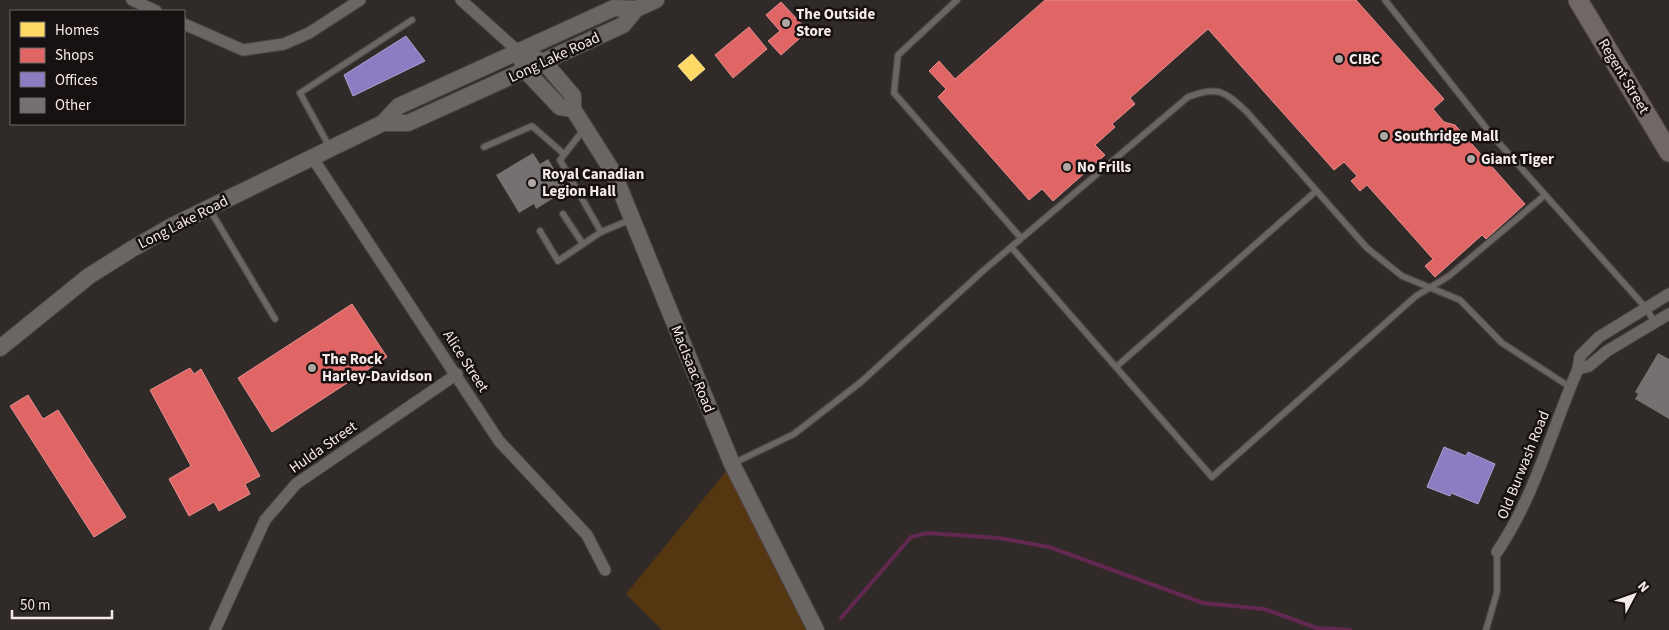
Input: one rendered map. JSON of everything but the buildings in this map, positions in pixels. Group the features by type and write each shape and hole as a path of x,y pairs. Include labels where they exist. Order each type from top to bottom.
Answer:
{"main road":[{"name":"Long Lake Road","path":"383,123 408,123 544,62 622,25 636,9 656,0"},
{"name":"Regent Street","path":"1578,0 1669,152"},
{"name":"Long Lake Road","path":"0,348 89,276 140,244 383,123 399,106 614,8 636,9"},
{"name":"MacIsaac Road","path":"519,52 544,62 573,96 573,109 586,126 613,172 732,464 816,630"},
{"name":"MacIsaac Road","path":"519,52 525,70 560,107 573,109"}],"street":[{"path":"132,0 154,10"},
{"path":"185,24 243,50 284,44 309,33 360,0"},
{"path":"462,0 519,52"},
{"name":"Alice Street","path":"312,157 500,441 587,535 605,570"},
{"name":"Old Burwash Road","path":"1497,552 1515,527 1528,500 1578,370 1580,356 1599,337 1669,294"},
{"path":"1578,370 1589,366 1608,351 1669,314"},
{"name":"Hulda Street","path":"215,630 265,520 296,484 457,374"}],"lane":[{"path":"957,0 898,55 894,92 1021,238"},
{"path":"1385,0 1490,133 1646,308 1655,323"},
{"path":"330,148 300,93 412,20"},
{"path":"732,464 794,434 862,382 1021,238 1188,97 1205,90 1226,93 1247,112 1367,248 1402,276 1432,286 1460,300 1502,343 1570,387"},
{"path":"484,147 532,126 564,154"},
{"path":"586,126 560,160 601,232"},
{"path":"1116,367 1316,191"},
{"path":"1011,247 1212,477 1416,296 1449,276 1544,195"},
{"path":"209,208 275,319"},
{"path":"563,214 583,244"},
{"path":"540,230 558,261 601,232 632,219"},
{"name":"Old Burwash Road","path":"1486,630 1497,592 1497,552"}],"shaded area":[{"path":"732,464 816,630 662,630 626,594"}],"waterway":[{"path":"841,618 911,537 928,533 999,538 1049,547 1203,603 1264,609 1317,628 1350,630"}],"place":[{"name":"The Outside Store","path":"786,23"},
{"name":"CIBC","path":"1339,59"},
{"name":"Southridge Mall","path":"1384,136"},
{"name":"Giant Tiger","path":"1471,159"},
{"name":"No Frills","path":"1067,167"},
{"name":"Royal Canadian Legion Hall","path":"532,183"},
{"name":"The Rock Harley-Davidson","path":"312,368"}]}
